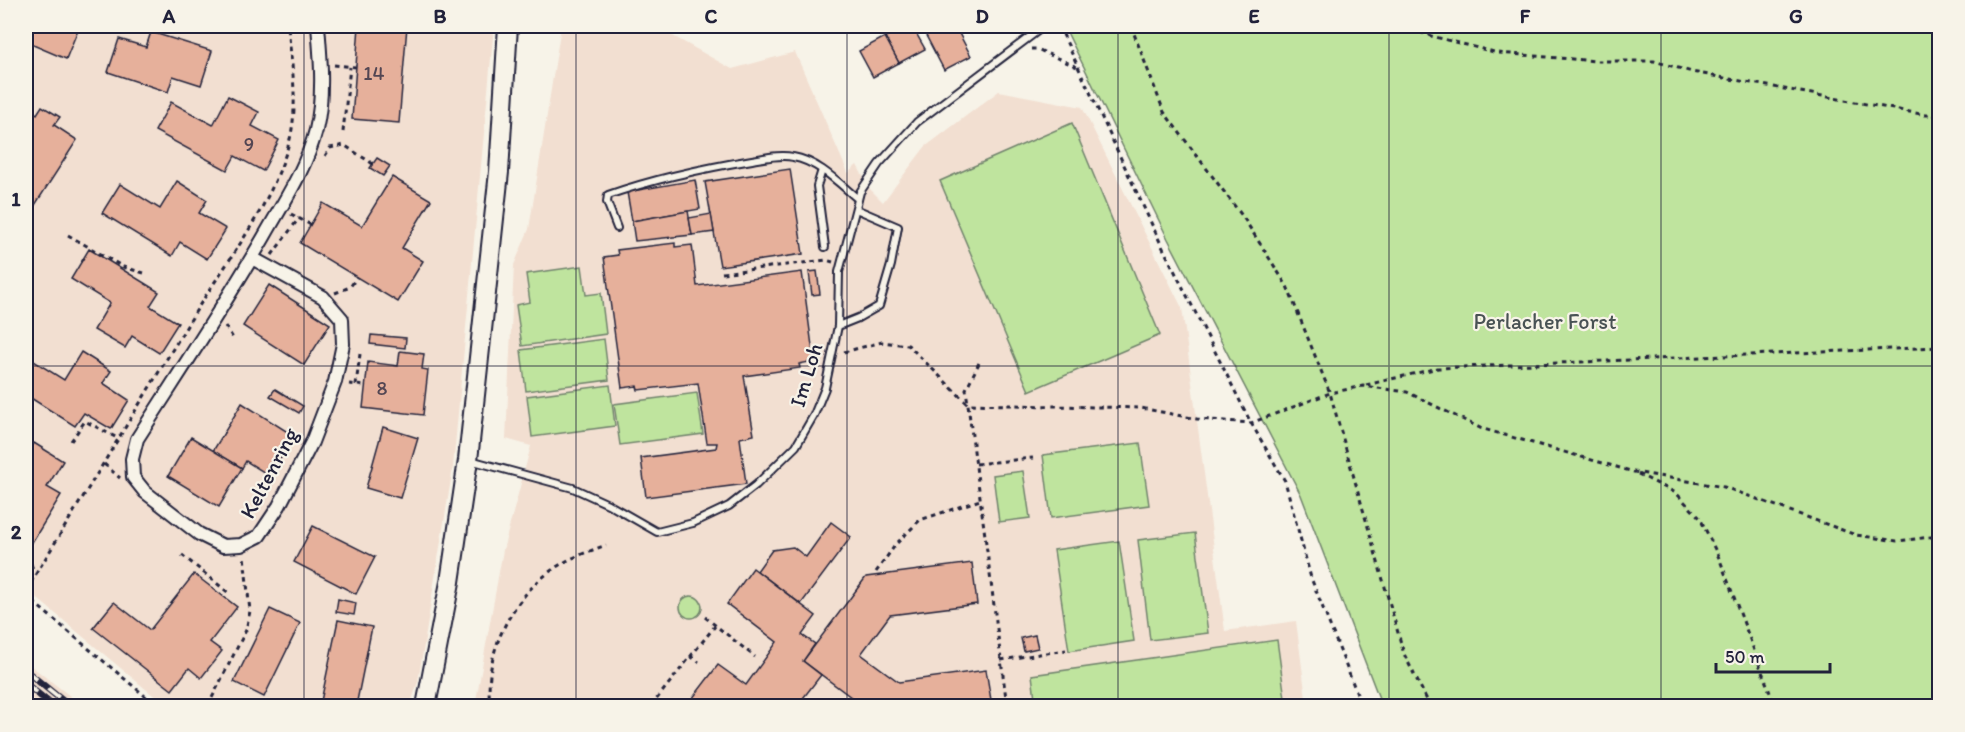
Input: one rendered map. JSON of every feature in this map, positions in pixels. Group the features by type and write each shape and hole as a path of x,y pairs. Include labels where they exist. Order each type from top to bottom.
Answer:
{"main road":[{"path":"426,706 450,582 468,460 499,172 507,29"}],"street":[{"name":"Keltenring","path":"252,258 323,297 342,319 343,344 335,382 312,442 279,506 259,536 242,545 223,546 199,534 145,492 133,477 132,459 137,439 252,258 304,163 316,129 320,100 321,64 318,26"}],"lane":[{"name":"Im Loh","path":"468,460 573,488 608,504 657,532 693,523 729,506 756,485 796,446 822,397 838,326 841,265 860,192 879,164 917,122 1044,26"},
{"path":"617,228 607,202 608,195 737,162 777,156 794,157 813,164 858,199"},
{"path":"822,170 817,186 825,247"},
{"path":"838,326 879,306 891,265 898,227 856,209"}],"path":[{"path":"26,590 274,185 290,138 294,108 293,64 288,26"},
{"path":"1059,26 1160,242 1251,423 1285,481 1311,578 1362,706"},
{"path":"1061,31 1090,26"},
{"path":"1131,26 1164,112 1243,217 1287,286 1330,393 1404,654 1430,706"},
{"path":"1403,26 1431,36 1498,53 1596,61 1654,61 1692,72 1926,115 1940,115"},
{"path":"1015,48 1037,49 1077,67"},
{"path":"321,64 356,67"},
{"path":"344,132 350,67"},
{"path":"325,156 330,148 344,145 373,164"},
{"path":"281,208 311,225"},
{"path":"265,265 299,218"},
{"path":"68,235 123,267 144,273"},
{"path":"722,273 825,260 841,265"},
{"path":"323,297 350,287 357,277"},
{"path":"833,356 854,348 882,342 908,345 968,404 1141,408 1197,420 1251,423 1330,393 1437,368 1940,347"},
{"path":"356,385 360,354"},
{"path":"979,363 966,388 1007,706"},
{"path":"335,382 365,386"},
{"path":"1330,393 1364,386 1407,392 1480,428 1634,472 1725,487 1856,535 1897,541 1940,536"},
{"path":"71,441 86,421 119,439"},
{"path":"976,464 1033,458"},
{"path":"1634,472 1676,493 1700,518 1720,560 1775,706"},
{"path":"876,572 896,544 920,520 980,500"},
{"path":"208,706 246,630 250,611 242,545"},
{"path":"490,706 488,689 493,655 504,625 521,599 552,570 577,556 606,545"},
{"path":"182,555 230,594"},
{"path":"26,596 157,706"},
{"path":"705,617 755,657"},
{"path":"651,706 715,626"},
{"path":"1001,660 1066,650"},
{"path":"690,656 699,662"},
{"path":"26,699 35,706"}],"shaded area":[{"path":"26,26 494,26 453,467 418,682 410,706 166,706 26,589"},
{"path":"561,26 655,26 732,69 795,52 848,173 857,165 870,189 883,202 925,147 999,91 1082,107 1182,308 1225,631 1296,621 1307,706 475,706 503,550 531,446 506,439 514,265 529,229"},
{"path":"26,662 83,706 40,706 26,695"}],"green space":[{"name":"Perlacher Forst","path":"1064,26 1939,26 1939,706 1382,706 1301,495 1168,239"},
{"path":"1072,123 1160,335 1029,391 940,181"},
{"path":"582,266 586,295 601,293 606,334 522,346 516,305 530,302 526,274"},
{"path":"604,339 609,380 526,391 521,350"},
{"path":"610,385 615,426 532,437 527,396"},
{"path":"697,393 703,434 620,445 614,404"},
{"path":"1140,443 1149,505 1051,518 1043,455"},
{"path":"1023,471 1030,518 999,522 993,475"},
{"path":"1195,533 1208,633 1150,640 1138,540"},
{"path":"1119,541 1134,641 1069,651 1054,550"},
{"path":"691,596 699,599 702,607 699,615 691,618 683,615 680,607 683,599"},
{"path":"1277,640 1286,706 1036,706 1032,675"}],"building":[{"path":"26,26 79,27 66,59 26,42"},
{"path":"359,26 407,26 399,123 352,119"},
{"path":"906,26 912,26 925,49 899,63 885,37"},
{"path":"921,26 955,26 971,56 944,70"},
{"path":"151,32 212,51 201,85 173,76 168,92 108,72 119,39 146,47"},
{"path":"885,37 899,63 873,77 859,51"},
{"path":"228,96 259,112 252,126 279,140 263,171 235,156 227,170 155,131 171,102 213,125"},
{"path":"26,106 37,114 42,106 60,117 54,125 77,140 26,219"},
{"path":"377,158 390,166 383,176 370,168"},
{"path":"790,169 803,254 720,266 705,182"},
{"path":"392,177 431,200 402,248 423,261 398,302 300,243 323,203 362,226"},
{"path":"695,180 700,209 632,221 627,192"},
{"path":"177,181 207,200 199,213 226,229 207,259 180,242 172,256 102,213 120,184 160,209"},
{"path":"688,211 692,235 635,241 632,221"},
{"path":"711,214 714,232 692,235 689,218"},
{"path":"675,243 675,247 692,245 697,286 802,272 814,361 799,364 800,368 744,376 754,435 740,438 746,484 646,497 641,458 716,448 717,443 707,443 698,383 638,390 637,386 622,388 604,257 618,255 617,250"},
{"path":"89,249 159,292 150,306 178,323 159,353 132,336 125,348 94,330 110,303 71,279"},
{"path":"817,271 820,294 812,295 809,272"},
{"path":"269,285 330,324 304,365 243,326"},
{"path":"371,335 406,338 405,348 370,344"},
{"path":"400,351 424,354 422,369 428,370 423,415 363,408 368,362 398,366"},
{"path":"81,352 111,371 103,383 129,400 111,429 84,413 75,426 26,395 26,356 64,380"},
{"path":"275,389 303,406 299,413 270,396"},
{"path":"242,403 294,436 270,476 246,461 242,468 213,451"},
{"path":"383,427 418,438 400,498 366,488"},
{"path":"191,437 242,468 219,507 168,476"},
{"path":"34,443 63,461 47,487 61,495 26,552 26,456"},
{"path":"831,522 851,537 801,604 757,571 772,550 793,547 806,557"},
{"path":"313,526 375,557 356,594 294,562"},
{"path":"30,560 33,567 26,570 26,562"},
{"path":"972,563 977,604 890,615 861,654 899,682 986,670 992,706 863,706 803,661 866,577"},
{"path":"753,568 816,616 802,635 815,644 803,661 821,675 797,706 702,706 692,699 718,665 746,685 777,642 727,604"},
{"path":"194,574 237,607 210,642 222,651 201,678 189,668 172,690 93,628 114,602 150,630"},
{"path":"338,599 356,603 354,615 336,612"},
{"path":"270,609 300,623 264,697 234,682"},
{"path":"338,620 372,627 356,706 320,706"},
{"path":"1035,635 1038,648 1024,651 1021,638"}],"railway":[{"path":"26,671 69,706"},
{"path":"26,684 53,706"}]}
